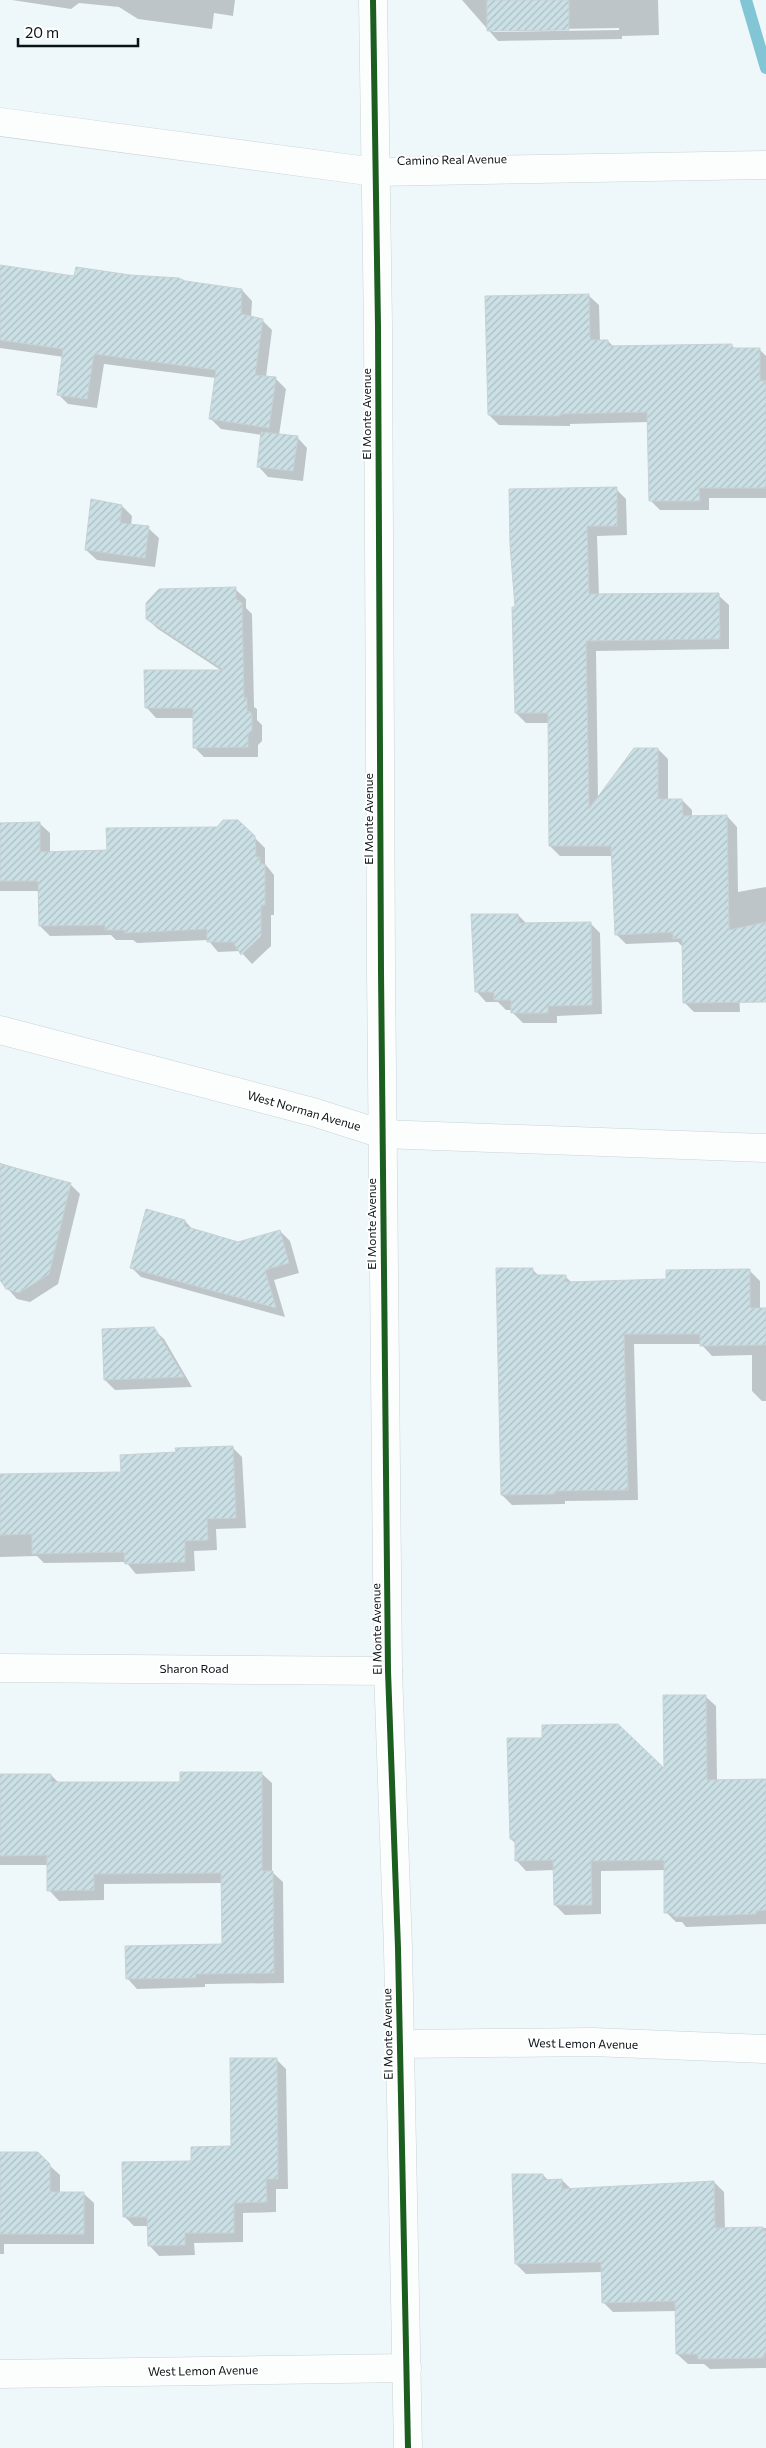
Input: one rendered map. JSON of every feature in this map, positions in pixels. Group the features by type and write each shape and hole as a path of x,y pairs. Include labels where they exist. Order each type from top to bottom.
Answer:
{"street":[{"name":"El Monte Avenue","path":"373,0 378,326 382,1134 388,1671 400,2044 408,2448"},
{"name":"Camino Real Avenue","path":"0,122 375,172 762,165"},
{"name":"West Norman Avenue","path":"0,1030 308,1110 382,1134 766,1148"},
{"name":"Sharon Road","path":"0,1668 388,1671"},
{"name":"West Lemon Avenue","path":"400,2044 593,2042 766,2049"},
{"name":"West Lemon Avenue","path":"0,2374 407,2368"}],"building":[{"path":"487,0 569,0 569,30 487,31"},
{"path":"0,265 74,276 76,267 130,275 179,278 185,281 242,289 241,314 263,319 255,375 276,377 269,428 209,419 216,370 94,354 87,399 57,395 63,349 0,340"},
{"path":"589,294 590,340 608,340 608,346 732,344 732,348 760,348 760,381 766,381 766,488 699,488 700,501 649,501 647,412 560,414 560,416 488,415 485,296"},
{"path":"261,432 298,436 293,471 257,467"},
{"path":"617,487 617,526 587,526 589,594 719,593 720,639 586,641 589,809 634,748 658,748 658,799 682,799 683,816 727,815 729,930 766,922 766,1002 683,1003 682,938 673,939 673,932 615,935 611,846 549,846 548,713 515,713 512,607 515,607 510,545 509,489"},
{"path":"91,499 122,505 120,523 149,526 145,558 85,550"},
{"path":"236,587 236,599 242,603 244,698 247,698 247,710 252,714 252,730 248,734 248,747 193,748 193,708 145,708 144,670 224,670 146,619 146,603 159,589"},
{"path":"223,820 238,820 255,836 256,857 260,857 260,864 265,864 265,905 261,905 261,936 241,955 233,942 207,942 207,929 125,933 125,930 105,930 105,925 39,926 38,881 0,881 0,823 40,822 40,852 107,850 106,828 217,827"},
{"path":"471,914 518,914 519,923 591,922 592,1005 548,1006 548,1013 511,1013 511,1000 494,1000 494,992 475,992"},
{"path":"0,1164 71,1183 49,1274 19,1293 6,1289 0,1280"},
{"path":"146,1209 185,1220 184,1226 238,1242 280,1230 289,1263 265,1270 276,1308 130,1268"},
{"path":"496,1268 533,1268 533,1275 566,1275 566,1282 666,1279 666,1270 750,1269 750,1308 766,1308 766,1345 700,1346 700,1334 624,1334 628,1490 555,1491 555,1494 501,1495"},
{"path":"154,1327 184,1377 104,1380 102,1329"},
{"path":"233,1446 236,1518 207,1519 208,1540 185,1541 185,1562 125,1564 124,1552 32,1554 32,1534 0,1535 0,1474 121,1472 120,1455 176,1452 175,1448"},
{"path":"663,1695 706,1695 707,1780 766,1779 766,1910 756,1911 756,1914 675,1917 672,1913 664,1913 664,1860 591,1861 592,1905 554,1905 553,1860 515,1861 515,1839 510,1839 507,1738 542,1738 542,1725 618,1724 664,1768"},
{"path":"180,1772 262,1772 262,1871 273,1871 274,1973 196,1974 196,1978 126,1979 125,1946 222,1944 221,1873 94,1874 94,1890 47,1891 47,1855 0,1856 0,1774 51,1774 51,1782 180,1782"},
{"path":"230,2058 277,2058 278,2179 266,2179 267,2202 234,2203 234,2233 185,2233 185,2245 148,2246 147,2217 123,2217 122,2162 191,2161 191,2147 231,2146"},
{"path":"0,2152 38,2152 50,2164 50,2192 84,2192 84,2234 0,2234"},
{"path":"512,2174 543,2174 543,2180 562,2179 562,2189 714,2181 715,2228 763,2227 763,2231 766,2231 766,2353 764,2353 764,2358 698,2359 698,2354 676,2354 675,2301 602,2303 601,2262 515,2264"}],"waterway":[{"path":"746,0 766,68"}],"cycle path":[{"path":"373,0 378,326 381,971 388,1671 398,1948 408,2448"}]}
